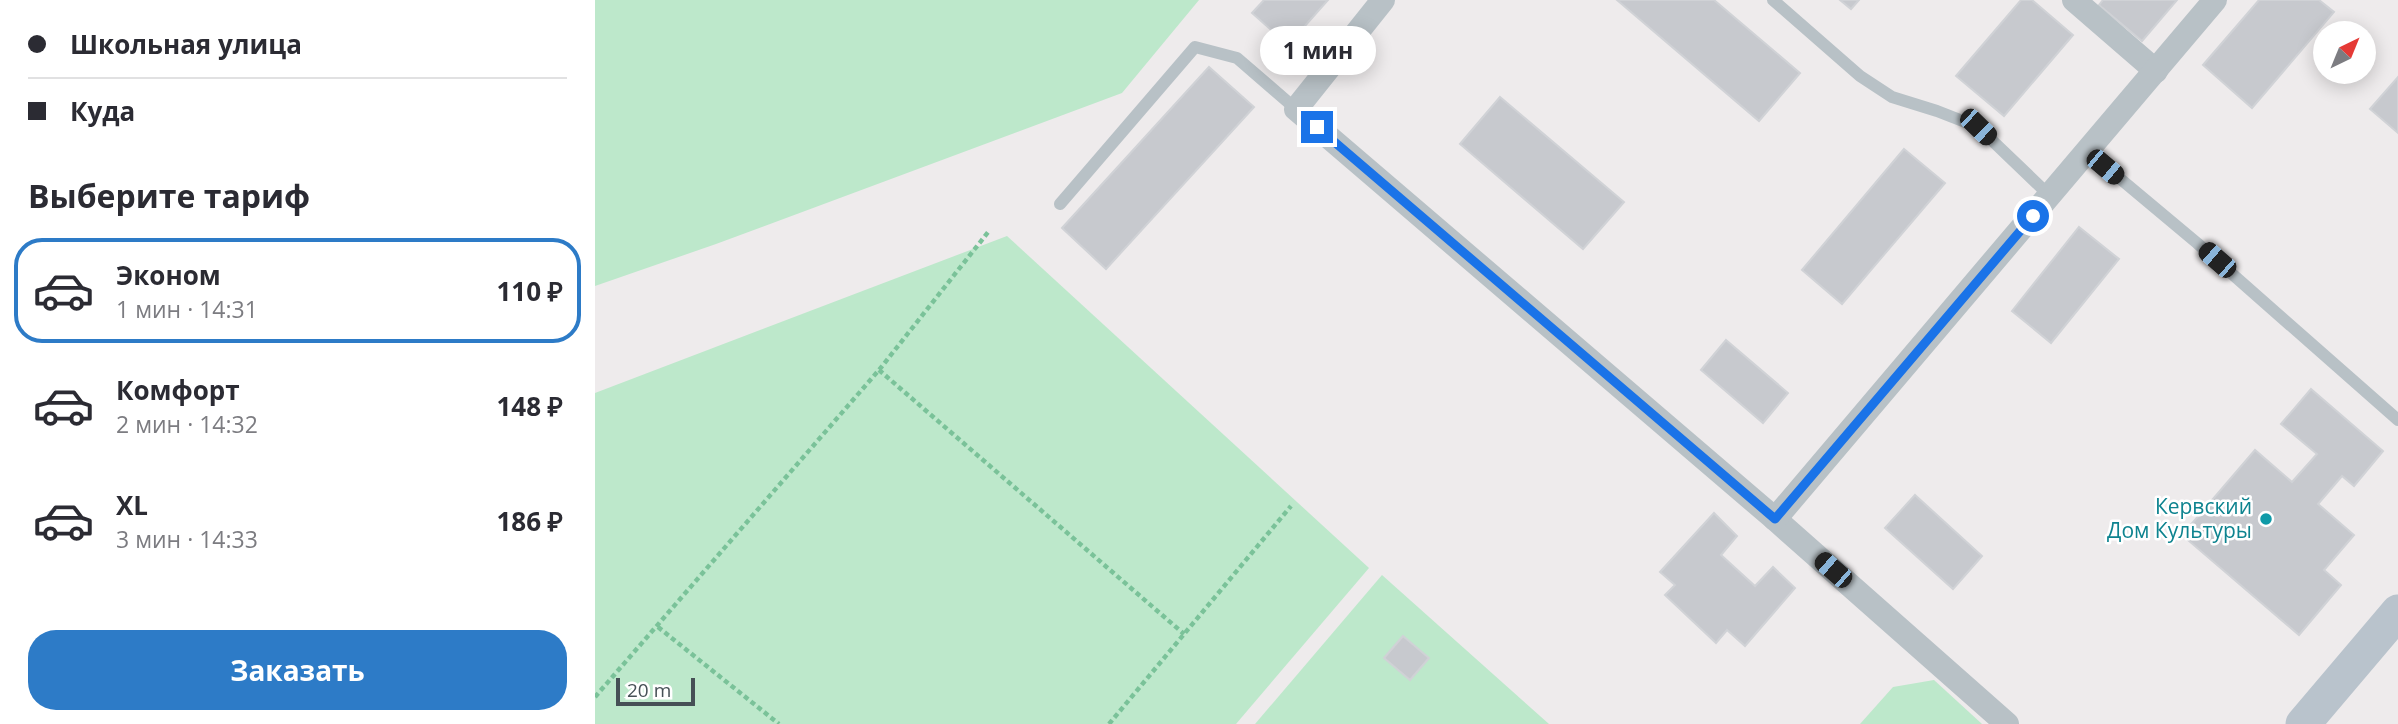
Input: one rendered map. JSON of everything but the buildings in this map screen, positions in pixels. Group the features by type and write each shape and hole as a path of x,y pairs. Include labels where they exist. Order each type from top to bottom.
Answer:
{"street":[{"path":"1383,0 1296,109 1775,519 2007,724"},
{"path":"2074,0 2156,71"},
{"path":"1775,519 2215,0"},
{"path":"2303,724 2398,612"}],"lane":[{"path":"1773,0 1860,76 1892,97 1978,127 2050,196"},
{"path":"1060,204 1195,47 1237,58 1296,109"},
{"path":"2087,151 2197,243 2398,420"}],"path":[{"path":"595,697 879,370 989,232"},
{"path":"879,370 1185,634"},
{"path":"1109,724 1291,506"},
{"path":"658,627 779,724"}],"green space":[{"path":"595,0 1199,0 1122,93 716,244 595,286"},
{"path":"1007,236 1369,568 1236,724 595,724 595,393"},
{"path":"1382,575 1549,724 1255,724"},
{"path":"1934,680 1982,724 1860,724 1893,687"}],"place":[{"name":"Кервский Дом Культуры","path":"2266,519"}],"route":[{"path":"1317,127 1775,519 2033,216"}]}
